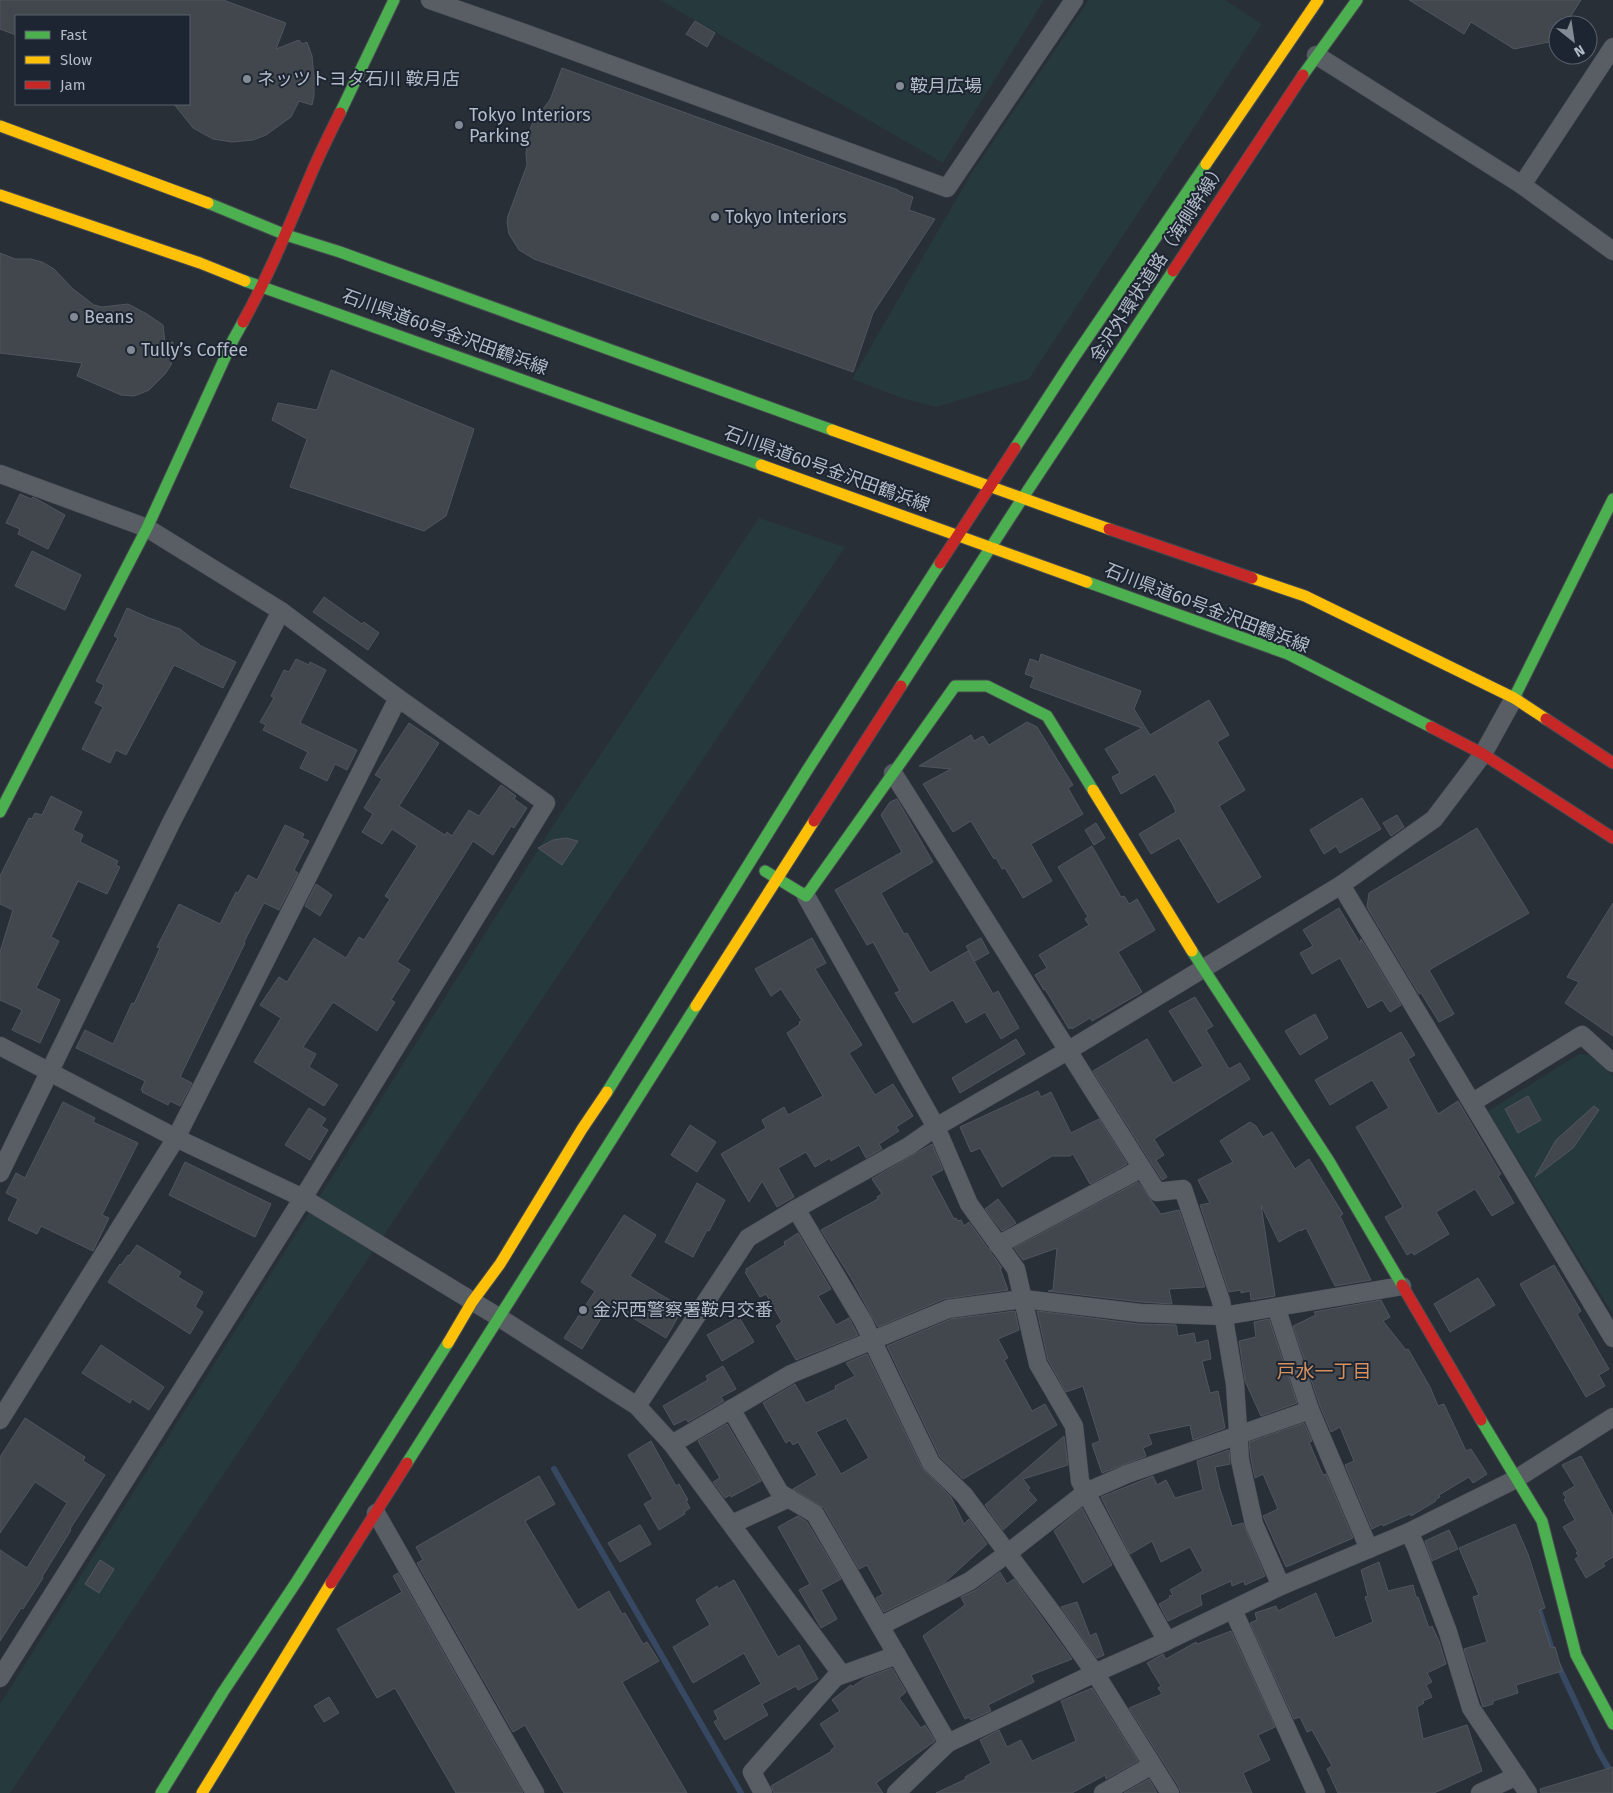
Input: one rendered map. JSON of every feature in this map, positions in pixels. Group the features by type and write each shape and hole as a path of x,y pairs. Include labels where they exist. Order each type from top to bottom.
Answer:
{"street":[{"path":"0,812 147,528 234,340 262,287 309,178 394,0"},
{"path":"430,0 946,188 1074,0"},
{"name":"金沢外環状道路（海側幹線）","path":"161,1793 223,1692 297,1581 448,1344 472,1302 500,1264 582,1129 625,1064 806,772 957,535 1078,351 1318,0"},
{"name":"金沢外環状道路（海側幹線）","path":"202,1793 376,1513 778,879 1022,499 1316,55 1357,0"},
{"path":"1522,185 1613,46"},
{"path":"1316,55 1522,185 1613,251"},
{"path":"0,126 217,206 286,235 340,252 988,487 1305,596 1514,698 1613,763"},
{"name":"石川県道60号金沢田鶴浜線","path":"0,195 200,263 262,287 323,307 1288,654 1483,754 1613,838"},
{"path":"0,474 147,528 281,611 398,698 546,803 303,1198 0,1678"},
{"path":"636,1406 748,1238 909,1146 936,1127 1069,1050 1341,885 1434,819 1483,754 1514,698 1613,499"},
{"path":"0,1173 172,821 281,611"},
{"path":"806,896 955,686 987,686 1047,716 1203,969 1329,1161 1542,1521 1576,1654 1613,1724"},
{"path":"0,1420 176,1138 398,698"},
{"path":"893,773 1157,1192 1183,1189 1221,1302 1235,1384 1240,1460 1254,1524 1281,1586"},
{"path":"750,863 806,896 936,1127 969,1204 1016,1269 1038,1364 1074,1426 1080,1481 1168,1641"},
{"path":"1341,885 1613,1338"},
{"path":"1473,1102 1582,1035 1613,1063"},
{"path":"0,1046 50,1070 176,1138 303,1198 500,1318 636,1406 672,1444 840,1672 752,1772 763,1793"},
{"path":"998,1245 1142,1168"},
{"path":"796,1209 863,1321 931,1463 964,1495 1095,1673 1170,1793"},
{"path":"672,1444 791,1374 948,1309 1023,1299 1140,1313 1223,1316 1402,1286"},
{"path":"1276,1307 1310,1410 1369,1550"},
{"path":"731,1409 780,1493 815,1514 948,1744"},
{"path":"880,1626 970,1581 1086,1492 1127,1474 1310,1410"},
{"path":"896,1793 948,1744 1281,1586 1409,1532 1516,1479 1613,1417"},
{"path":"732,1524 789,1498"},
{"path":"376,1513 535,1793"},
{"path":"1409,1532 1448,1632 1471,1708 1528,1793"},
{"path":"1233,1610 1316,1793"},
{"path":"836,1677 897,1655"},
{"path":"1103,1793 1152,1765"},
{"path":"1480,1793 1517,1776"}],"shaded area":[{"name":"鞍月広場","path":"660,0 1044,0 943,163"},
{"path":"1089,0 1225,0 1262,24 1029,379 936,407 902,398 852,379 971,174"},
{"path":"759,518 845,547 10,1793 0,1793 0,1704 556,821"},
{"path":"1579,1054 1591,1055 1613,1076 1613,1314 1488,1111"}],"building":[{"name":"ネッツトヨタ石川 鞍月店","path":"0,0 223,0 286,23 276,49 299,40 302,44 307,42 312,56 314,77 312,105 299,101 291,117 266,135 253,140 232,142 213,139 193,128 175,105 190,105 190,15 15,15 15,35 0,29"},
{"path":"1409,0 1581,0 1571,15 1548,15 1548,42 1514,49 1471,22 1464,34"},
{"path":"695,21 715,33 707,47 686,34"},
{"name":"Tokyo Interiors","path":"562,68 898,190 913,197 909,210 935,219 873,313 853,372 534,259 519,250 509,234 508,216 527,165 526,153 530,129 534,120 550,100"},
{"name":"Beans","path":"0,253 15,259 31,259 42,262 54,269 73,289 94,305 102,307 128,304 163,325 165,343 173,342 171,365 165,374 149,390 134,396 121,395 77,376 82,363 0,353"},
{"path":"331,370 474,429 446,516 424,531 290,487 307,439 272,420 278,403 317,410"},
{"path":"20,494 31,499 33,497 65,515 48,549 18,534 20,529 6,523"},
{"path":"32,551 81,575 65,610 15,586"},
{"path":"324,597 362,624 364,622 379,633 368,650 313,612"},
{"path":"127,608 180,629 201,646 236,662 223,688 174,665 126,755 116,750 110,763 82,749 103,707 95,703 104,685 96,681 118,638 114,636"},
{"path":"1041,654 1141,691 1134,709 1150,735 1209,700 1229,735 1217,742 1245,790 1219,806 1261,877 1218,903 1179,838 1151,854 1139,834 1176,812 1173,805 1155,774 1121,794 1112,777 1120,773 1105,749 1142,728 1030,687 1034,677 1025,674 1030,659 1039,662"},
{"path":"296,659 309,665 310,662 326,670 300,723 357,750 347,770 335,764 327,781 300,768 308,752 263,730 266,725 260,722 274,698 271,696 284,670 289,672"},
{"path":"1027,722 1037,727 1073,785 1068,788 1083,814 1031,844 1052,881 1023,898 1005,868 1002,869 996,858 994,859 971,821 953,832 923,784 951,769 919,766 971,735 974,741 983,736 989,745"},
{"path":"409,723 439,743 399,806 445,835 447,832 452,836 469,810 479,816 501,785 516,796 514,799 527,808 514,828 511,826 493,855 473,841 397,962 410,970 391,1000 395,1002 377,1031 333,1002 303,1047 316,1054 309,1067 338,1085 324,1106 254,1062 281,1018 260,1005 279,977 287,982 314,938 346,958 359,937 364,940 390,899 385,896 417,846 392,829 382,844 362,832 373,814 364,808 382,779 375,775"},
{"path":"51,796 82,812 73,830 83,835 80,842 118,861 116,865 120,867 107,894 78,881 51,937 59,941 36,988 60,1000 40,1043 12,1030 22,1010 0,1000 0,952 13,910 0,904 0,876 29,818 32,819 35,813 42,815"},
{"path":"1362,798 1381,829 1340,853 1336,846 1324,854 1310,830"},
{"path":"897,799 933,862 881,893 904,934 907,933 930,973 968,951 993,994 998,991 1019,1028 1001,1039 985,1012 966,1023 953,1000 913,1023 895,993 900,991 873,942 867,945 835,890 902,852 881,815 890,802"},
{"path":"1397,815 1404,827 1391,836 1383,823"},
{"path":"1096,823 1105,838 1094,845 1085,830"},
{"path":"285,825 304,834 302,838 309,841 294,870 298,873 279,910 264,903 244,942 180,1077 192,1083 180,1106 170,1101 168,1105 142,1092 145,1081 76,1048 85,1030 113,1044 132,1003 134,1004 160,948 157,947 179,904 220,924 236,892 238,893 248,875 257,880"},
{"path":"1477,828 1529,913 1429,970 1454,1014 1439,1022 1421,993 1419,994 1367,907 1369,893"},
{"path":"566,838 578,841 562,865 538,848 553,840"},
{"path":"1092,846 1121,897 1124,896 1129,904 1137,899 1155,930 1118,952 1142,992 1092,1021 1090,1018 1069,1029 1035,975 1047,968 1039,955 1089,925 1085,919 1088,917 1058,867"},
{"path":"316,884 332,895 320,916 305,906"},
{"path":"1613,903 1613,1036 1565,1003 1579,982 1567,977"},
{"path":"1339,908 1360,943 1361,939 1401,1005 1390,1012 1382,1000 1368,1008 1340,958 1312,974 1300,953 1313,946 1303,930"},
{"path":"812,938 826,963 815,969 862,1045 849,1053 875,1095 893,1084 913,1116 896,1127 899,1131 879,1144 882,1149 866,1158 859,1145 831,1161 830,1158 815,1167 806,1152 778,1168 794,1197 777,1207 762,1181 749,1202 721,1154 766,1128 762,1120 784,1107 788,1115 823,1096 787,1033 802,1021 781,989 771,996 755,969"},
{"path":"981,938 989,953 975,961 966,946"},
{"path":"1195,997 1213,1026 1206,1030 1229,1069 1240,1063 1250,1079 1154,1139 1164,1155 1156,1160 1167,1177 1162,1180 1093,1071 1147,1039 1173,1083 1203,1066 1169,1011"},
{"path":"1315,1014 1328,1038 1300,1055 1285,1031"},
{"path":"1401,1032 1415,1055 1408,1059 1438,1114 1458,1101 1501,1174 1498,1176 1514,1203 1492,1216 1475,1189 1436,1212 1449,1234 1414,1255 1412,1252 1407,1255 1385,1217 1403,1207 1356,1127 1389,1108 1372,1080 1330,1105 1315,1080"},
{"path":"1016,1039 1025,1054 960,1093 952,1078"},
{"path":"1038,1091 1041,1097 1051,1092 1071,1133 1099,1119 1127,1164 1090,1184 1073,1154 1070,1156 1052,1156 1002,1187 980,1148 971,1152 960,1127"},
{"path":"1528,1096 1541,1120 1518,1133 1505,1109"},
{"path":"63,1102 95,1118 93,1122 138,1143 102,1215 109,1218 93,1251 41,1226 37,1234 8,1220 18,1199 6,1193 16,1173 25,1178"},
{"path":"1594,1106 1599,1110 1573,1148 1535,1177 1556,1140"},
{"path":"309,1108 326,1119 321,1126 328,1130 310,1160 285,1145"},
{"path":"1250,1122 1256,1126 1263,1137 1272,1132 1295,1169 1309,1159 1343,1214 1340,1216 1371,1280 1335,1286 1306,1228 1279,1242 1261,1205 1275,1296 1251,1300 1250,1291 1241,1293 1241,1290 1229,1292 1200,1205 1210,1203 1198,1180 1233,1162 1220,1141"},
{"path":"690,1125 716,1142 697,1172 671,1155"},
{"path":"932,1144 943,1170 931,1176 954,1219 961,1220 964,1226 969,1222 1002,1268 1000,1268 1008,1290 944,1299 878,1327 851,1278 821,1230 878,1199 877,1197 882,1194 872,1179"},
{"path":"185,1162 271,1204 255,1237 169,1195"},
{"path":"1138,1182 1161,1214 1179,1210 1205,1287 1169,1289 1172,1304 1048,1291 1053,1290 1057,1248 1023,1260 1014,1248"},
{"path":"697,1183 725,1200 693,1257 665,1242"},
{"path":"998,1199 1016,1223 1002,1231 985,1209"},
{"path":"624,1215 656,1235 630,1276 683,1308 666,1338 610,1304 582,1349 564,1338 595,1291 581,1282"},
{"path":"798,1233 831,1289 818,1296 836,1325 849,1318 858,1335 796,1360 776,1326 782,1322 766,1294 760,1297 745,1272 747,1271 746,1269 785,1245 784,1242"},
{"path":"137,1245 181,1272 178,1277 203,1292 195,1307 203,1312 190,1334 108,1282 120,1264"},
{"path":"1554,1265 1581,1311 1577,1314 1609,1369 1599,1375 1605,1386 1586,1397 1520,1284"},
{"path":"1478,1278 1495,1305 1450,1332 1434,1304"},
{"path":"1381,1300 1390,1317 1383,1321 1406,1350 1408,1349 1430,1387 1438,1406 1444,1404 1466,1451 1471,1449 1487,1474 1473,1483 1469,1477 1439,1495 1440,1497 1436,1501 1411,1516 1410,1514 1372,1529 1345,1465 1354,1461 1340,1427 1331,1432 1320,1406 1293,1326 1316,1315 1314,1312"},
{"path":"1015,1311 1019,1330 998,1339 1008,1358 1004,1360 1032,1411 1045,1404 1057,1425 963,1479 940,1457 887,1346 951,1319"},
{"path":"1037,1311 1139,1324 1176,1325 1178,1336 1194,1333 1196,1343 1208,1340 1211,1359 1202,1361 1210,1393 1218,1391 1225,1428 1193,1440 1190,1425 1148,1434 1152,1444 1143,1448 1146,1456 1102,1473 1092,1444 1100,1441 1083,1386 1066,1392 1048,1360"},
{"path":"739,1317 754,1342 722,1361 707,1335"},
{"path":"1269,1319 1297,1403 1261,1416 1245,1381 1239,1341 1256,1337 1254,1322"},
{"path":"101,1345 164,1387 149,1410 132,1399 130,1403 82,1373"},
{"path":"867,1354 922,1468 951,1497 964,1524 969,1519 987,1544 945,1582 884,1612 876,1598 883,1594 867,1565 859,1569 824,1508 793,1489 817,1475 798,1442 793,1445 790,1440 786,1443 763,1403 795,1384 806,1403 836,1389 835,1386 855,1376 846,1363","holes":["846,1418 869,1458 841,1474 816,1432"]},
{"path":"723,1366 736,1389 721,1397 724,1401 688,1422 686,1419 674,1425 663,1406 708,1380 706,1376"},
{"path":"25,1418 85,1457 83,1461 105,1475 70,1529 43,1578 0,1641 0,1550 27,1568 67,1503 35,1482 0,1533 0,1457"},
{"path":"1304,1423 1312,1441 1309,1442 1323,1475 1326,1474 1353,1538 1286,1567 1263,1516 1278,1509 1263,1474 1255,1478 1249,1442"},
{"path":"727,1424 761,1481 731,1497 730,1495 725,1498 713,1482 720,1478 698,1441"},
{"path":"1064,1436 1068,1465 1023,1479 1030,1488 1028,1490 1037,1500 1003,1530 985,1505"},
{"path":"651,1441 676,1486 679,1484 688,1500 686,1501 690,1508 684,1512 685,1514 659,1530 644,1504 653,1499 628,1455"},
{"path":"1229,1450 1230,1464 1215,1467 1220,1489 1232,1526 1243,1523 1265,1576 1245,1585 1244,1581 1232,1586 1231,1581 1200,1595 1202,1605 1168,1621 1159,1604 1173,1595 1170,1590 1203,1571 1190,1547 1161,1562 1152,1541 1130,1554 1101,1497 1153,1476 1157,1485 1166,1480 1175,1498 1203,1490 1197,1461"},
{"path":"1581,1456 1613,1516 1613,1557 1603,1563 1605,1566 1586,1578 1575,1559 1579,1556 1576,1553 1578,1552 1563,1527 1575,1520 1564,1500 1566,1498 1563,1493 1575,1486 1562,1465"},
{"path":"539,1476 555,1504 525,1521 578,1610 609,1591 622,1614 625,1613 643,1644 647,1642 659,1661 622,1682 687,1793 564,1793 525,1725 513,1732 417,1563 423,1560 416,1547"},
{"path":"1082,1508 1112,1565 1083,1583 1054,1531"},
{"path":"798,1516 807,1522 841,1579 821,1590 837,1619 821,1628 799,1590 810,1584 778,1527"},
{"path":"1515,1524 1528,1554 1545,1608 1539,1610 1551,1648 1555,1647 1562,1671 1516,1685 1518,1693 1493,1701 1493,1704 1483,1707 1464,1649 1487,1642 1473,1597 1479,1595 1459,1548"},
{"path":"640,1525 651,1544 620,1562 608,1543"},
{"path":"1449,1530 1458,1549 1432,1561 1425,1541"},
{"path":"100,1560 114,1569 99,1593 85,1584"},
{"path":"1379,1562 1388,1591 1413,1585 1429,1628 1432,1626 1439,1641 1446,1664 1427,1673 1432,1682 1426,1685 1432,1697 1423,1701 1424,1703 1417,1707 1423,1739 1467,1725 1482,1771 1434,1793 1338,1793 1327,1769 1332,1766 1312,1730 1307,1732 1300,1717 1294,1719 1250,1623 1257,1620 1255,1613 1276,1606 1278,1611 1316,1593 1335,1638 1373,1622 1365,1597 1368,1596 1361,1570"},
{"path":"1000,1572 1007,1584 1014,1579 1072,1659 1031,1675 1034,1682 988,1705 991,1711 971,1720 969,1717 965,1719 923,1636 965,1605 961,1597 976,1590"},
{"path":"398,1573 523,1793 456,1793 395,1688 377,1698 337,1629 402,1592 393,1576"},
{"path":"734,1580 778,1657 799,1645 818,1679 798,1690 796,1686 762,1704 768,1715 725,1740 714,1722 718,1719 714,1711 761,1684 744,1653 693,1683 673,1647 710,1625 696,1600 717,1586 718,1589"},
{"path":"1077,1602 1090,1636 1096,1633 1104,1655 1097,1658 1061,1607"},
{"path":"1231,1631 1275,1727 1258,1735 1270,1760 1243,1773 1252,1793 1181,1793 1129,1708 1162,1694 1158,1688 1161,1686 1147,1663 1163,1654 1166,1659 1196,1642 1197,1644"},
{"path":"892,1668 906,1692 899,1698 921,1728 925,1725 935,1741 876,1783 883,1793 774,1793 771,1786 832,1751 835,1747 820,1724 840,1711 832,1700 851,1685 852,1687 865,1678"},
{"path":"1092,1688 1138,1761 1106,1779 1105,1775 1072,1793 936,1793 966,1779 965,1777 991,1763 980,1740 999,1730 1007,1747 1021,1740 1032,1761 1076,1741 1061,1701"},
{"path":"329,1697 339,1713 324,1722 314,1706"},
{"path":"1613,1767 1613,1793 1541,1793 1540,1789"},
{"path":"1149,1779 1157,1793 1124,1793"}],"waterway":[{"path":"554,1469 741,1793"},
{"path":"1538,1606 1554,1656"},
{"path":"1558,1665 1599,1752 1613,1776"}],"traffic: fast":[{"path":"340,113 394,0"},
{"path":"1303,75 1357,0"},
{"path":"1015,448 1073,359 1206,164"},
{"path":"208,203 286,235 340,252 832,430"},
{"path":"901,686 1173,271"},
{"path":"245,281 761,465"},
{"path":"0,812 147,528 243,322"},
{"path":"1514,698 1613,499"},
{"path":"607,1092 806,772 940,563"},
{"path":"1087,582 1288,654 1431,727"},
{"path":"765,871 806,896 955,686 987,686 1047,716 1093,790"},
{"path":"1192,951 1329,1161 1402,1285"},
{"path":"407,1463 696,1006"},
{"path":"161,1793 223,1692 297,1581 448,1343"},
{"path":"1481,1420 1542,1521 1576,1655 1613,1724"}],"traffic: slow":[{"path":"1206,164 1318,0"},
{"path":"0,126 208,203"},
{"path":"0,195 200,263 245,281"},
{"path":"832,430 1109,529"},
{"path":"761,465 1087,582"},
{"path":"1252,578 1305,596 1514,698 1546,719"},
{"path":"1093,790 1192,951"},
{"path":"696,1006 814,821"},
{"path":"448,1343 472,1302 500,1264 582,1129 607,1092"},
{"path":"202,1793 331,1583"}],"traffic: jam":[{"path":"1173,271 1303,75"},
{"path":"243,322 270,269 316,162 340,113"},
{"path":"940,563 1015,448"},
{"path":"1109,529 1252,578"},
{"path":"814,821 901,686"},
{"path":"1546,719 1613,763"},
{"path":"1431,727 1483,754 1613,838"},
{"path":"1402,1285 1481,1420"},
{"path":"331,1583 407,1463"}],"place":[{"name":"ネッツトヨタ石川 鞍月店","path":"247,79"},
{"name":"鞍月広場","path":"900,86"},
{"name":"Tokyo Interiors Parking","path":"459,125"},
{"name":"Tokyo Interiors","path":"715,217"},
{"name":"Beans","path":"74,317"},
{"name":"Tully’s Coffee","path":"131,350"},
{"name":"金沢西警察署鞍月交番","path":"583,1310"}],"district":[{"name":"戸水一丁目","path":"1324,1371"}]}
